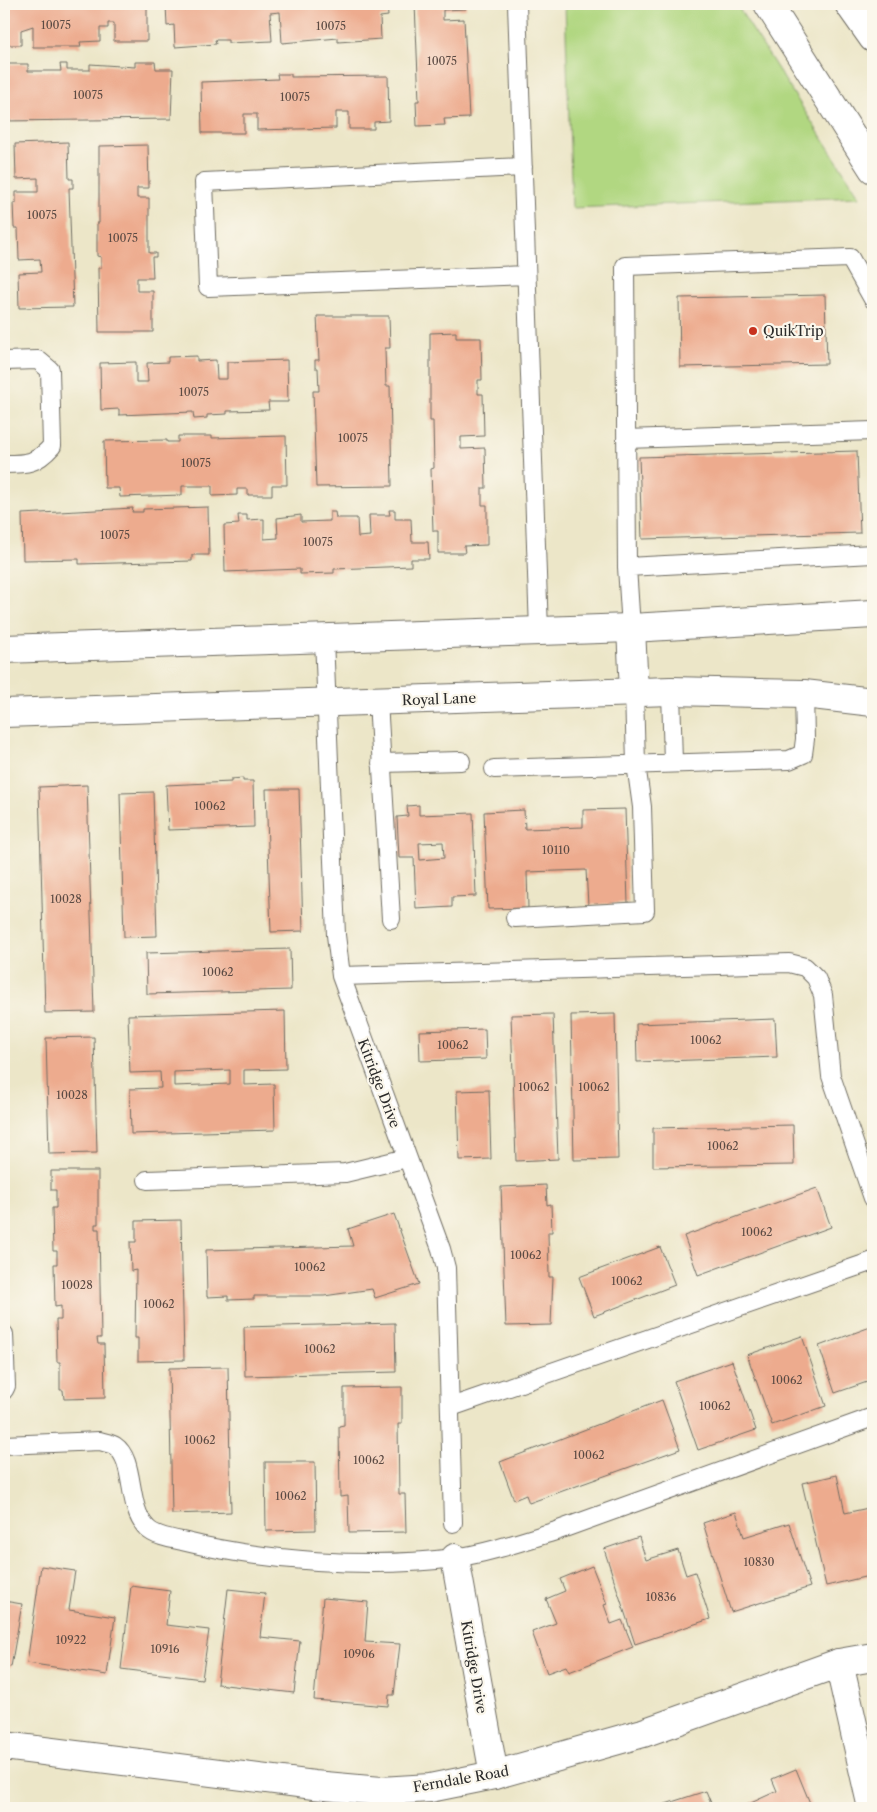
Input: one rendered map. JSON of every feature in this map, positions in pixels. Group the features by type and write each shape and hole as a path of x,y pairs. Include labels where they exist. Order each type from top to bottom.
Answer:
{"main road":[{"path":"768,4 873,169"},
{"path":"849,4 873,38"},
{"path":"4,649 631,628 873,614"},
{"path":"631,628 634,692"},
{"name":"Royal Lane","path":"4,713 671,690 804,694 873,702"},
{"name":"Kitridge Drive","path":"455,1558 494,1775"},
{"name":"Ferndale Road","path":"4,1746 314,1785 381,1791 430,1788 494,1775 643,1733 840,1663 873,1657"},
{"path":"840,1663 872,1808"}],"lane":[{"path":"517,4 539,631"},
{"path":"523,167 204,182 208,287 526,275"},
{"path":"631,628 628,567 625,266 850,258 873,298"},
{"path":"4,361 38,360 50,370 52,446 42,458 27,464 4,464"},
{"path":"626,439 873,431"},
{"path":"628,567 873,554"},
{"name":"Kitridge Drive","path":"324,638 336,935 341,976 441,1249 446,1268 453,1523"},
{"path":"671,690 673,762"},
{"path":"515,918 645,911 642,807 636,764 634,692"},
{"path":"494,769 673,762 789,760 803,754 805,739 804,694"},
{"path":"378,701 391,919"},
{"path":"381,763 462,761"},
{"path":"341,976 789,963 805,967 816,978 823,995 830,1076 873,1198"},
{"path":"147,1180 345,1173 407,1158"},
{"path":"451,1407 873,1261"},
{"path":"4,1334 6,1386 4,1390"},
{"path":"4,1445 100,1441 114,1446 125,1456 134,1507 138,1514 148,1529 169,1538 226,1552 319,1560 406,1562 455,1558 503,1547 556,1531 873,1417"}],"green space":[{"path":"565,4 736,4 860,197 572,208"}],"building":[{"path":"4,4 147,4 147,41 114,41 114,23 108,23 108,28 100,28 100,41 80,42 81,47 33,47 33,26 21,30 21,45 4,45"},
{"path":"166,4 387,4 388,16 380,17 381,39 338,42 338,38 282,43 280,12 270,13 272,41 228,43 228,40 215,40 216,44 175,47 174,25 167,26"},
{"path":"415,4 466,4 466,9 443,10 443,20 464,19 469,118 444,119 445,125 417,126 416,101 419,101"},
{"path":"135,62 155,62 156,69 173,69 171,119 4,121 4,64 28,64 28,71 61,71 60,64 67,64 67,70 90,70 90,64 135,67"},
{"path":"277,74 291,74 291,77 388,76 389,121 374,122 374,129 349,129 349,112 336,112 336,128 257,130 257,114 244,114 244,133 202,133 201,82 278,79"},
{"path":"68,142 69,179 73,179 73,188 69,188 73,307 19,308 18,273 41,272 40,259 19,260 18,228 14,228 13,203 16,203 16,192 38,192 38,178 16,179 15,144"},
{"path":"148,145 149,188 137,188 137,198 149,198 149,253 156,253 156,257 152,257 153,278 137,278 137,291 153,291 153,332 99,332 98,268 101,268 101,257 97,256 97,223 99,223 99,146"},
{"name":"QuikTrip","path":"825,295 827,364 680,367 679,298"},
{"path":"317,316 389,316 390,348 385,348 386,386 390,386 392,486 316,487 313,391 319,391 318,368 315,368 315,360 319,360"},
{"path":"456,332 456,338 481,338 482,380 478,380 478,394 483,394 484,436 461,437 461,449 485,448 486,488 482,488 482,505 487,505 487,545 464,546 465,553 438,553 438,531 433,531 431,469 434,468 433,421 430,421 430,333"},
{"path":"197,356 197,361 216,360 217,379 227,379 227,362 287,360 288,402 268,402 269,410 227,411 227,414 207,415 207,418 194,419 193,412 119,415 119,409 101,410 100,363 136,362 136,382 148,382 147,363 168,362 168,357"},
{"path":"178,436 212,436 212,438 286,436 287,485 272,485 272,495 248,495 248,489 237,489 237,495 212,496 212,486 182,486 182,495 120,497 119,488 105,488 104,441 167,440 167,442 178,442"},
{"path":"857,451 860,533 642,539 639,457"},
{"path":"208,507 209,555 192,555 192,561 79,564 79,559 23,560 22,514 133,508 132,512 143,512 143,509"},
{"path":"389,510 395,510 395,519 411,519 412,542 428,542 429,559 411,559 411,566 334,569 334,573 300,574 300,569 225,572 224,525 239,524 238,515 247,515 247,520 264,519 264,539 278,538 277,518 301,515 301,522 330,521 330,512 335,512 336,518 357,518 358,537 370,536 369,515 390,515"},
{"path":"243,778 243,781 253,781 254,827 168,830 166,785 231,782 231,779"},
{"path":"87,785 94,1012 45,1013 39,787"},
{"path":"266,789 299,789 303,931 271,932"},
{"path":"153,792 157,936 124,937 120,793"},
{"path":"419,805 419,815 473,813 476,896 452,897 452,907 416,909 414,858 399,858 397,817 408,816 407,806","holes":["443,842 444,858 420,860 419,843"]},
{"path":"625,809 628,903 588,905 586,870 527,872 528,908 488,909 484,812 524,810 525,829 583,827 583,810"},
{"path":"290,949 291,990 147,994 146,953"},
{"path":"285,1011 286,1069 244,1070 244,1085 274,1084 275,1130 131,1134 130,1089 161,1088 160,1072 130,1073 128,1015","holes":["230,1070 230,1084 174,1086 174,1072"]},
{"path":"553,1014 558,1159 516,1161 511,1015"},
{"path":"615,1014 618,1159 574,1160 571,1015"},
{"path":"775,1019 777,1057 637,1062 636,1024"},
{"path":"485,1029 486,1059 420,1061 419,1031"},
{"path":"94,1037 97,1153 49,1154 46,1038"},
{"path":"489,1090 491,1159 459,1160 457,1091"},
{"path":"793,1125 794,1165 653,1167 653,1128"},
{"path":"51,1171 98,1171 98,1224 95,1224 95,1229 99,1229 101,1338 97,1338 98,1344 104,1344 105,1398 64,1399 63,1390 60,1390 60,1362 57,1362 56,1320 61,1320 61,1306 55,1307 54,1264 57,1264 57,1251 53,1251 52,1208 56,1208 56,1190 51,1190"},
{"path":"546,1185 547,1205 551,1204 552,1232 548,1232 549,1277 553,1277 551,1325 506,1326 501,1187"},
{"path":"817,1188 831,1227 698,1275 684,1236"},
{"path":"394,1214 419,1284 375,1298 372,1289 324,1296 254,1296 254,1299 228,1300 228,1296 207,1297 206,1250 353,1246 348,1229"},
{"path":"181,1220 184,1360 138,1361 138,1338 135,1338 136,1270 131,1271 130,1242 136,1242 136,1221"},
{"path":"660,1247 675,1285 594,1316 579,1277"},
{"path":"395,1323 396,1372 245,1376 244,1327"},
{"path":"873,1326 873,1380 835,1393 819,1346"},
{"path":"802,1336 826,1406 772,1425 747,1355"},
{"path":"732,1361 756,1430 698,1450 674,1381"},
{"path":"228,1367 231,1512 172,1514 169,1368"},
{"path":"402,1387 402,1424 398,1424 399,1494 405,1494 406,1532 349,1533 348,1496 340,1497 339,1426 344,1425 344,1388"},
{"path":"662,1400 680,1449 529,1503 526,1495 514,1500 500,1462"},
{"path":"265,1462 315,1462 316,1530 266,1531"},
{"path":"837,1475 845,1513 873,1507 873,1575 826,1586 802,1483"},
{"path":"736,1512 744,1537 789,1523 810,1587 731,1612 703,1523"},
{"path":"639,1537 646,1560 678,1550 686,1575 695,1572 710,1619 635,1644 604,1549"},
{"path":"41,1566 75,1571 69,1610 115,1617 107,1675 27,1663"},
{"path":"592,1566 607,1604 604,1605 611,1624 622,1620 633,1647 569,1672 566,1666 547,1673 532,1632 556,1623 546,1599 565,1591 560,1579"},
{"path":"131,1586 170,1591 166,1625 209,1630 202,1679 121,1669"},
{"path":"228,1589 265,1593 260,1637 300,1641 294,1693 217,1684"},
{"path":"323,1598 368,1602 365,1642 400,1644 394,1695 389,1695 388,1706 314,1700"},
{"path":"4,1601 22,1604 11,1667 4,1666"},
{"path":"796,1769 812,1808 740,1808 777,1791 772,1779"},
{"path":"706,1791 713,1808 653,1808"}],"place":[{"name":"QuikTrip","path":"753,331"}]}
